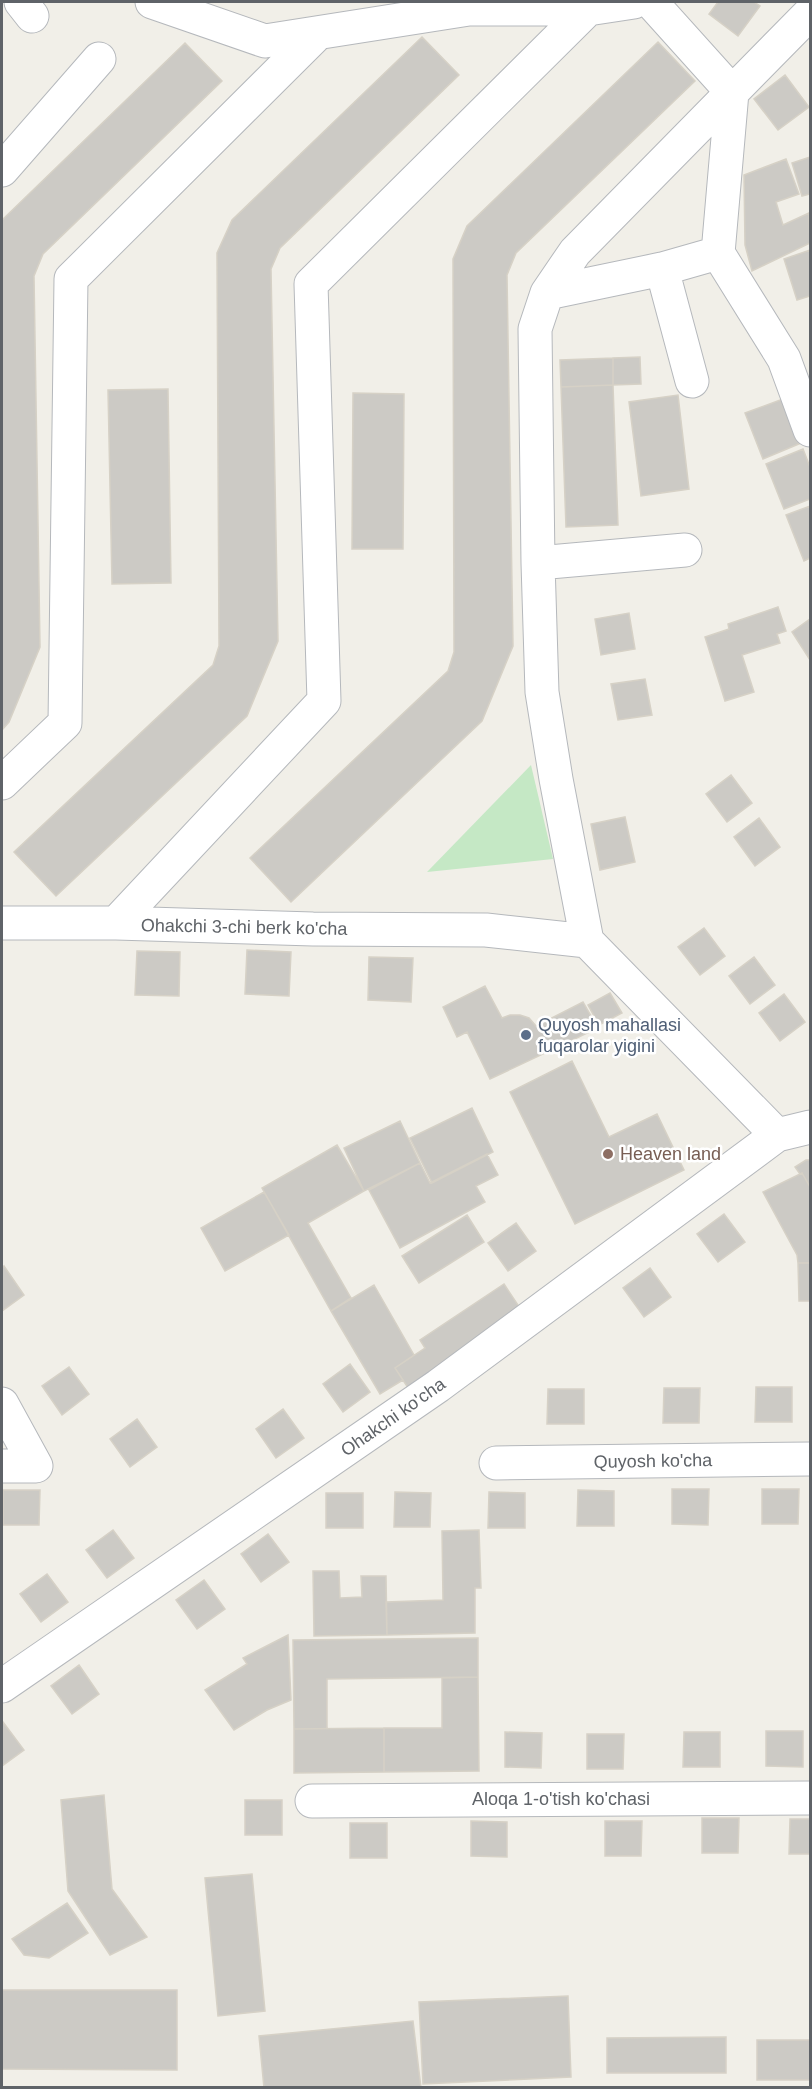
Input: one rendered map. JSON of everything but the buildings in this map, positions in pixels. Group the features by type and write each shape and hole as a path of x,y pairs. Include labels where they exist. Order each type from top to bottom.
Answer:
{"street":[{"path":"152,2 265,41 469,9 588,9 634,2"},
{"path":"651,2 732,92 718,253 784,359 810,430"},
{"path":"116,923 324,701 311,284 588,9"},
{"path":"810,13 575,252 547,293 535,329 542,692 587,940 777,1135 810,1127"},
{"path":"2,783 65,723 71,279 318,33"},
{"path":"2,170 99,59"},
{"path":"547,293 662,269 718,253"},
{"path":"662,269 692,381"},
{"path":"538,563 685,550"},
{"name":"Ohakchi 3-chi berk ko'cha","path":"2,923 486,930 587,940"},
{"name":"Ohakchi ko'cha","path":"2,1686 438,1386 777,1135"},
{"path":"2,1404 36,1466 2,1466"},
{"name":"Quyosh ko'cha","path":"496,1463 810,1459"},
{"name":"Aloqa 1-o'tish ko'chasi","path":"312,1801 810,1798"}],"green space":[{"path":"531,765 553,859 427,872"}],"place":[{"name":"Quyosh mahallasi fuqarolar yigini","path":"526,1035"},
{"name":"Heaven land","path":"608,1154"}]}
